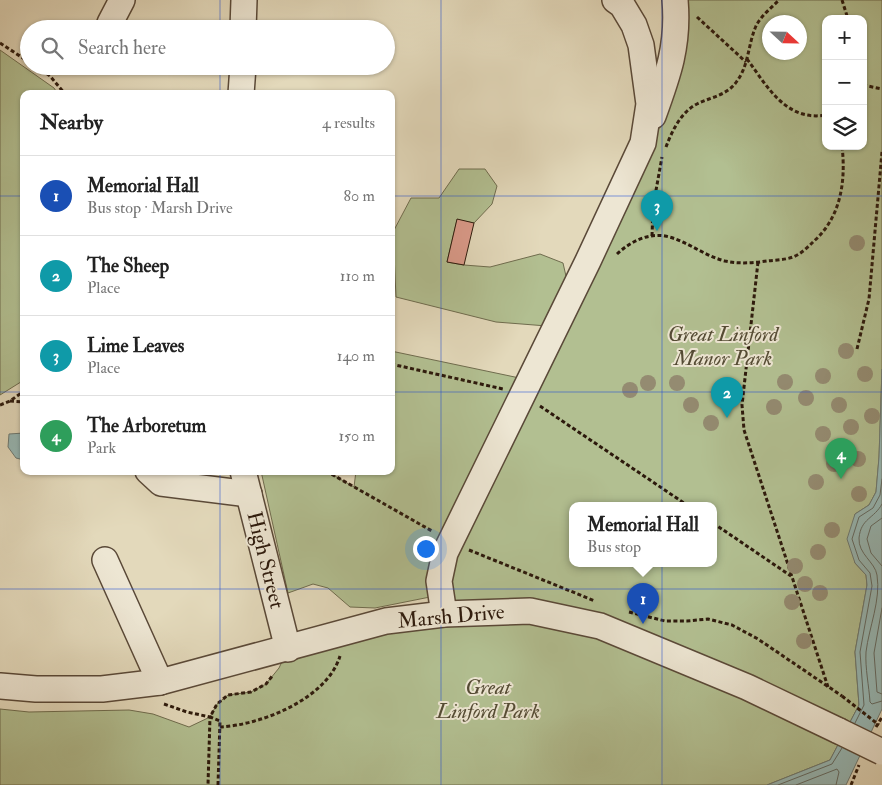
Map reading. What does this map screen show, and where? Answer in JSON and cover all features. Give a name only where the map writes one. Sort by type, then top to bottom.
[{"type":"street","points":[[112,20],[122,0]]},
{"type":"street","points":[[244,0],[244,20]]},
{"type":"street","points":[[614,0],[622,5],[634,25],[642,45],[648,104],[643,143]]},
{"type":"street","points":[[444,614],[439,581],[445,553],[588,261],[643,143],[671,66],[676,29],[683,6]]},
{"type":"street","points":[[241,90],[242,75]]},
{"type":"street","points":[[152,475],[160,483],[246,483]]},
{"type":"street","name":"High Street","points":[[246,483],[288,648]]},
{"type":"street","points":[[105,560],[152,683]]},
{"type":"street","name":"Marsh Drive","points":[[0,686],[36,689],[102,690],[152,683],[386,622],[444,614],[530,611],[600,626],[747,687],[882,752]]},
{"type":"path","points":[[652,236],[656,183],[663,154],[672,132],[682,117],[695,105],[726,92],[734,85],[746,60],[755,27],[779,0]]},
{"type":"path","points":[[842,0],[847,15]]},
{"type":"path","points":[[683,6],[746,60],[774,96],[788,108],[806,116],[822,116]]},
{"type":"path","points":[[0,42],[20,56]]},
{"type":"path","points":[[49,75],[62,90]]},
{"type":"path","points":[[867,86],[882,89]]},
{"type":"path","points":[[614,257],[618,252],[636,240],[652,236],[665,236],[726,261],[741,264],[793,258],[824,231],[834,216],[839,204],[843,171],[842,150]]},
{"type":"path","points":[[857,350],[868,299],[882,152]]},
{"type":"path","points":[[758,262],[742,405],[744,430],[828,686]]},
{"type":"path","points":[[395,365],[518,402],[682,502]]},
{"type":"path","points":[[0,405],[20,394]]},
{"type":"path","points":[[10,401],[20,402]]},
{"type":"path","points":[[333,475],[450,542],[604,604]]},
{"type":"path","points":[[717,526],[792,577]]},
{"type":"path","points":[[628,612],[664,621],[708,619],[732,625],[758,639],[828,686],[882,727]]},
{"type":"path","points":[[220,727],[237,726],[259,721],[285,710],[318,689],[337,667],[342,650],[342,633]]},
{"type":"path","points":[[208,785],[210,717],[217,704],[228,695],[251,692],[266,684],[279,668],[288,648]]},
{"type":"path","points":[[152,683],[152,696],[166,706],[210,717],[220,722],[218,785]]},
{"type":"path","points":[[876,727],[882,717]]},
{"type":"green space","name":"Great Linford Manor Park","points":[[675,0],[882,0],[882,369],[879,458],[876,492],[869,505],[855,514],[855,563],[866,575],[867,585],[855,652],[859,705],[830,760],[767,785],[0,785],[0,709],[29,712],[129,710],[153,714],[189,727],[210,717],[217,704],[228,695],[251,692],[266,684],[279,668],[288,649],[444,614],[440,595],[375,608],[350,607],[328,588],[313,584],[288,593],[262,475],[333,475],[354,487],[356,475],[395,475],[395,352],[529,380],[643,143]]},
{"type":"green space","points":[[0,50],[20,64],[20,75],[36,75],[55,90],[20,90],[20,382],[0,395]]},
{"type":"green space","points":[[459,169],[485,169],[497,186],[492,204],[474,223],[457,220],[447,262],[490,267],[540,254],[563,263],[568,285],[547,326],[496,322],[396,297],[395,228],[411,198],[439,198]]},
{"type":"water","points":[[882,369],[882,709],[846,785],[767,785],[830,760],[859,705],[855,652],[867,585],[866,575],[855,563],[847,539],[855,514],[869,505],[876,492]]},
{"type":"water","points":[[20,433],[20,459],[16,458],[8,447],[9,434]]},
{"type":"building","points":[[457,219],[474,223],[464,265],[447,262]]},
{"type":"place","name":"Lime Leaves","points":[[657,231]]},
{"type":"place","name":"The Sheep","points":[[727,418]]},
{"type":"place","name":"The Arboretum","points":[[841,479]]},
{"type":"place","name":"Memorial Hall","points":[[643,624]]},
{"type":"park label","name":"Great Linford Park","points":[[488,699]]}]
